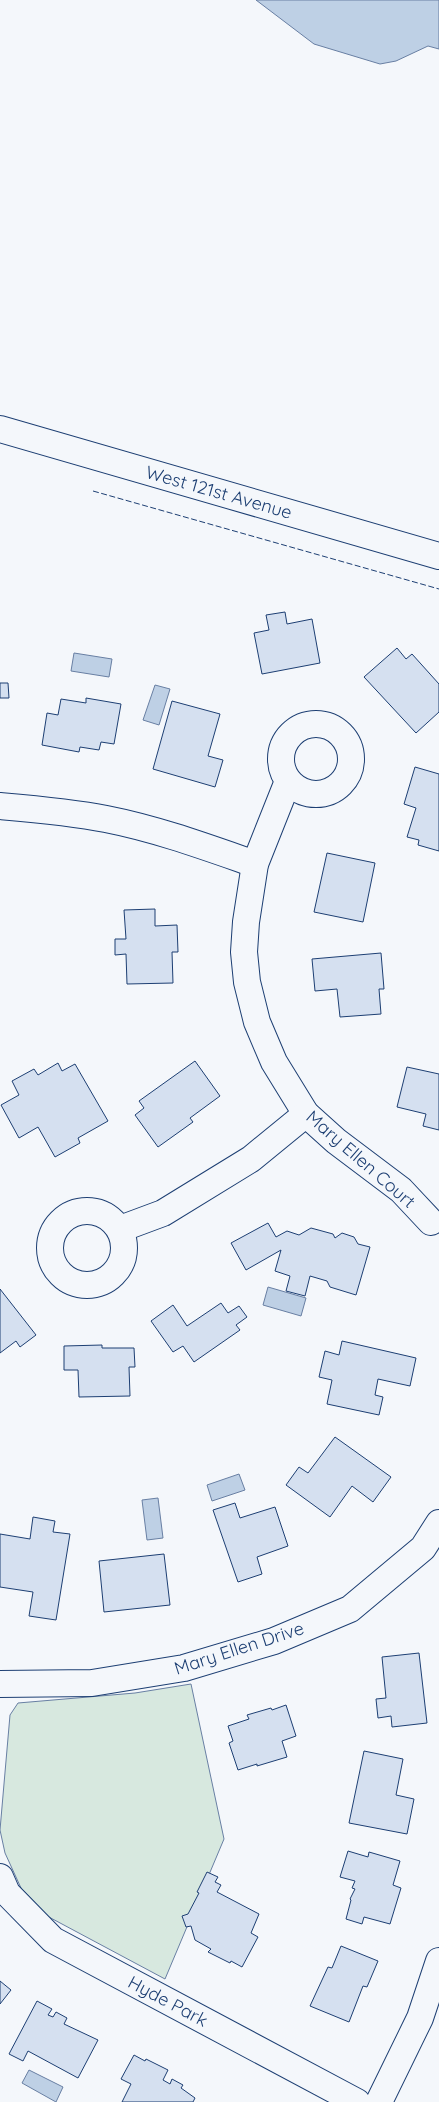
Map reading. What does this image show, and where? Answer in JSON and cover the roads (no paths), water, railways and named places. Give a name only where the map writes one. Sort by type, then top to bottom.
[{"type":"street","name":"West 121st Avenue","points":[[0,429],[439,556]]},
{"type":"street","name":"Mary Ellen Court","points":[[288,781],[255,864],[246,922],[244,952],[247,982],[257,1022],[274,1062],[306,1114],[336,1141],[401,1190],[436,1226]]},
{"type":"street","points":[[0,806],[58,811],[107,819],[186,840],[255,864]]},
{"type":"street","points":[[120,1229],[163,1212],[242,1164],[306,1114]]},
{"type":"street","name":"Mary Ellen Drive","points":[[0,1684],[92,1683],[184,1668],[274,1641],[350,1609],[431,1555],[439,1523]]},
{"type":"street","name":"Hyde Park","points":[[0,1877],[7,1893],[53,1940],[357,2102]]},
{"type":"street","points":[[379,2102],[420,2018],[439,1961]]},
{"type":"water","points":[[256,0],[439,0],[439,49],[428,46],[396,61],[380,64],[314,44]]},
{"type":"water","points":[[74,653],[112,659],[109,677],[71,671]]},
{"type":"water","points":[[155,685],[170,689],[159,725],[143,720]]},
{"type":"water","points":[[268,1287],[306,1298],[301,1316],[263,1305]]},
{"type":"water","points":[[239,1474],[245,1490],[212,1501],[207,1485]]},
{"type":"water","points":[[158,1498],[163,1538],[147,1540],[142,1500]]},
{"type":"water","points":[[29,2070],[63,2087],[56,2102],[22,2083]]}]
